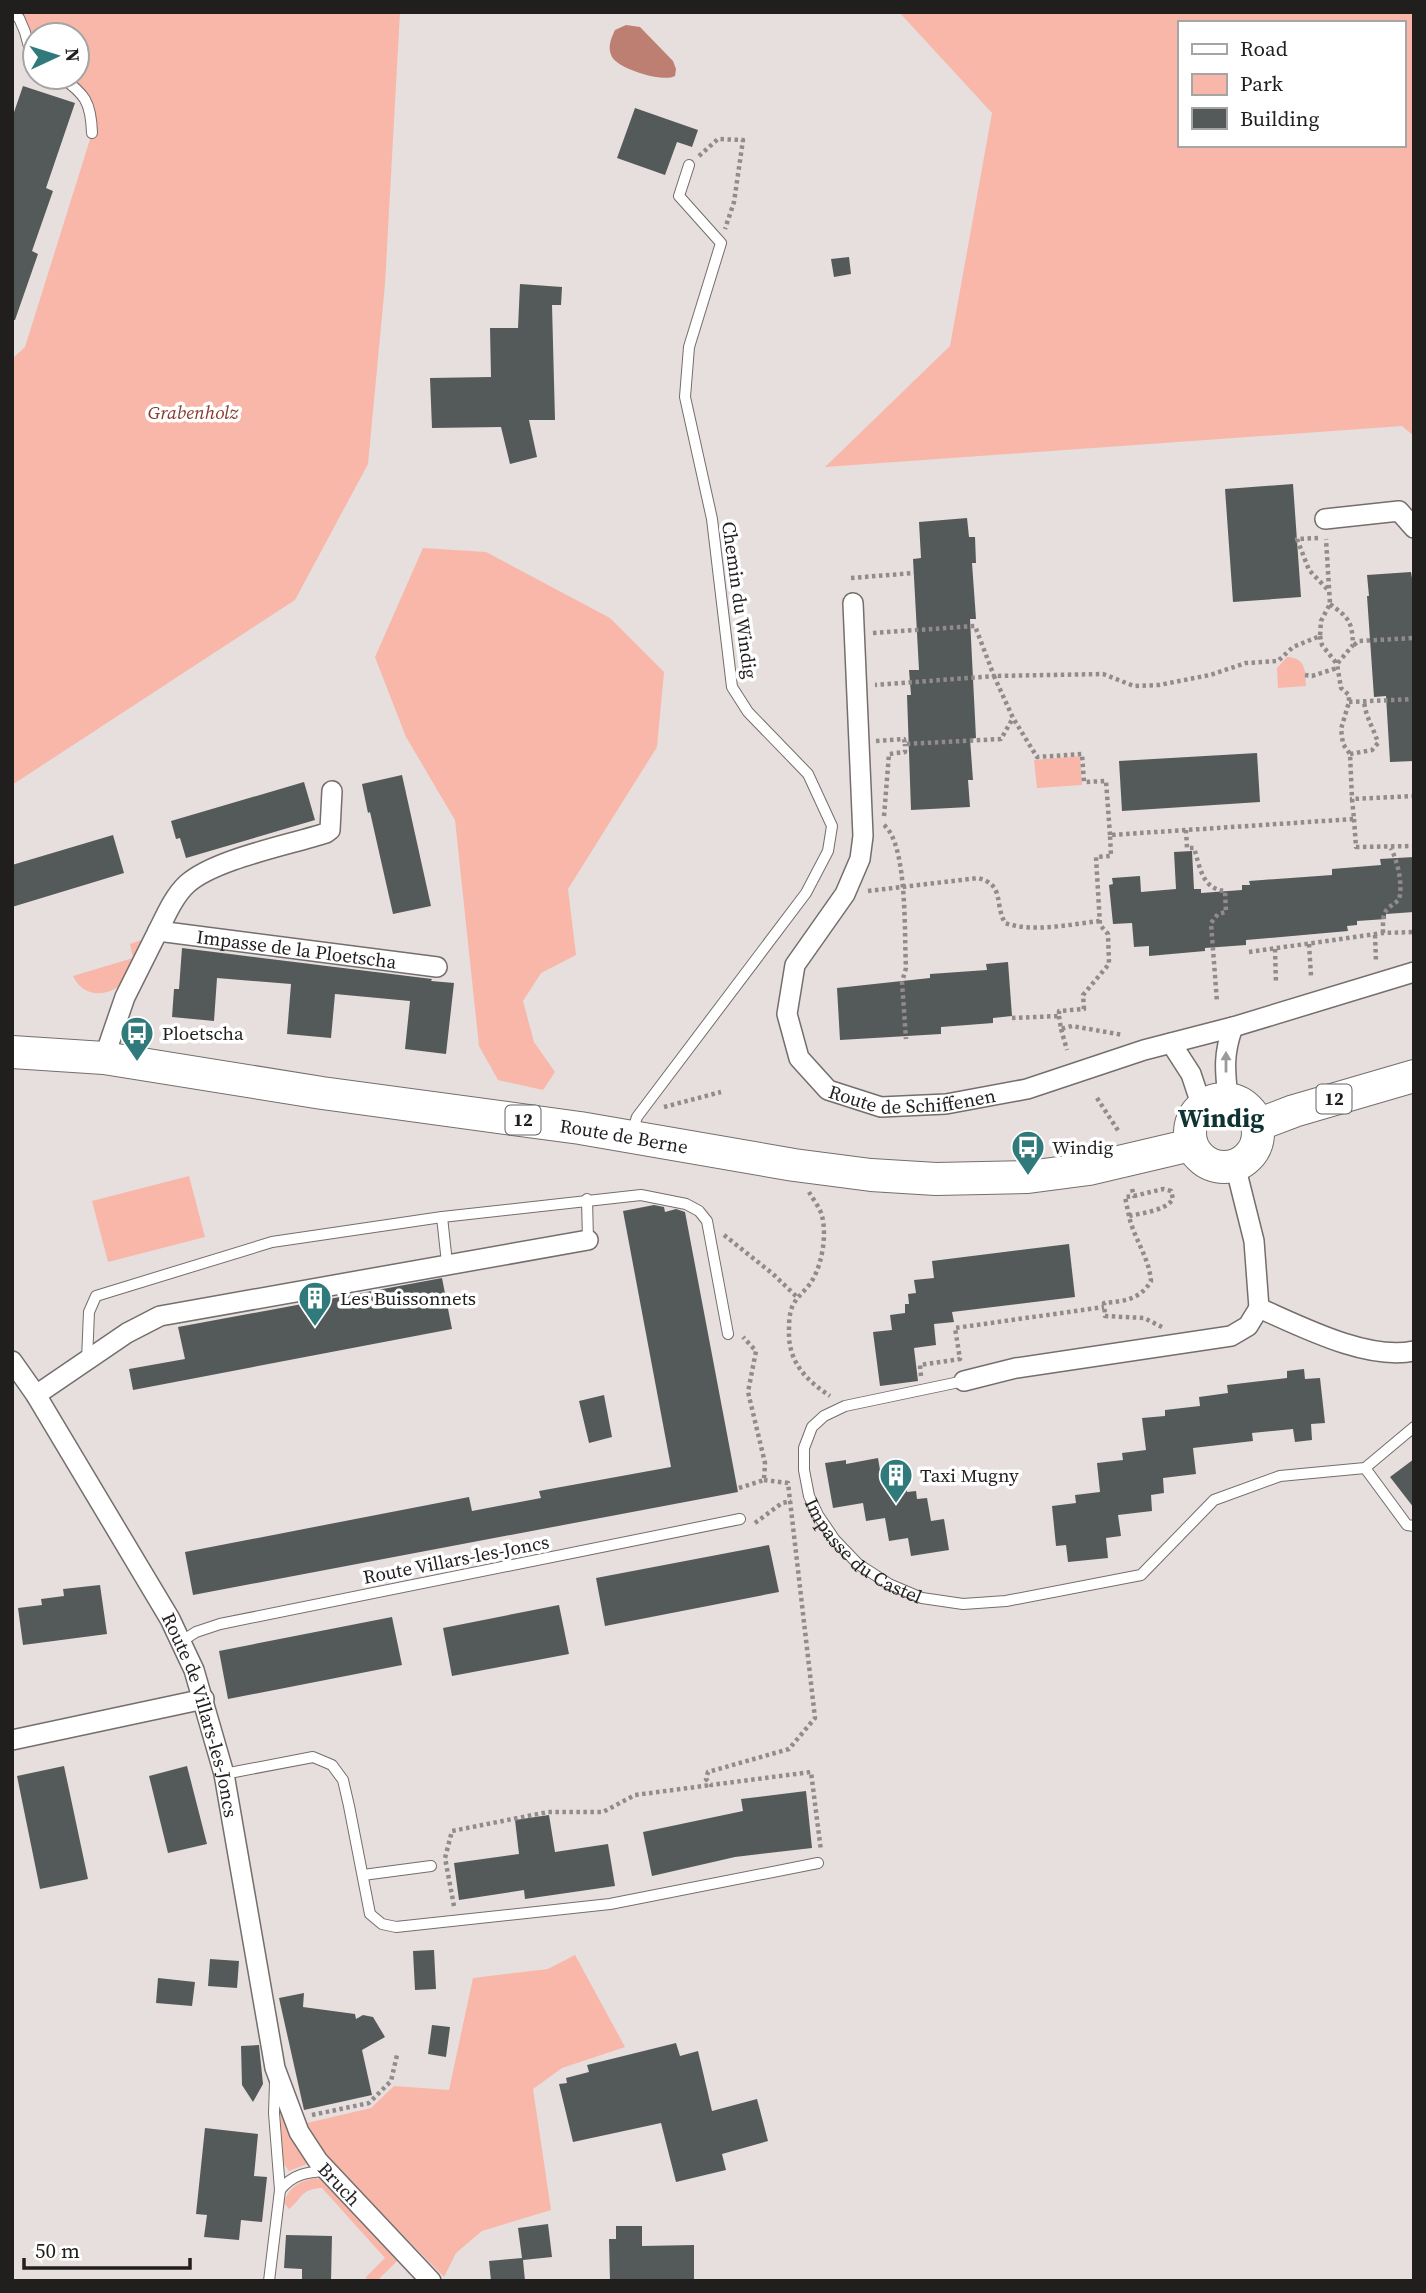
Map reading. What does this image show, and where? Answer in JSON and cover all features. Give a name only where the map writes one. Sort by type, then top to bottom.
[{"type":"main road","name":"Route de Berne","points":[[12,1052],[104,1058],[322,1093],[636,1124],[794,1165],[872,1175],[936,1180],[1028,1177],[1088,1169],[1191,1145]]},
{"type":"main road","name":"12","points":[[1257,1125],[1294,1111],[1414,1076]]},
{"type":"main road","points":[[1215,1103],[1246,1108],[1257,1125],[1256,1145],[1251,1154],[1235,1166],[1214,1166],[1196,1154],[1191,1145],[1191,1124],[1215,1103]]},
{"type":"street","points":[[1325,528],[1399,511],[1414,527]]},
{"type":"street","name":"Route de Schiffenen","points":[[853,603],[863,836],[860,859],[845,894],[795,965],[787,1014],[799,1058],[828,1090],[881,1107],[946,1104],[1027,1089],[1144,1050],[1233,1027],[1414,972]]},
{"type":"street","points":[[104,1058],[125,997],[171,905],[185,886],[203,872],[326,833],[330,830],[332,791]]},
{"type":"street","name":"Impasse de la Ploetscha","points":[[158,931],[437,967]]},
{"type":"street","points":[[1215,1103],[1226,1046],[1233,1027]]},
{"type":"street","points":[[1171,1043],[1191,1074],[1215,1103]]},
{"type":"street","points":[[1235,1166],[1254,1241],[1259,1308],[1299,1326],[1373,1352],[1414,1350]]},
{"type":"street","points":[[36,1395],[127,1333],[160,1316],[588,1240]]},
{"type":"street","name":"Impasse du Castel","points":[[964,1381],[1016,1368],[1231,1336],[1248,1326],[1259,1308]]},
{"type":"street","name":"Route de Villars-les-Joncs","points":[[12,1362],[36,1395],[181,1641],[204,1699],[224,1774],[275,2068]]},
{"type":"street","points":[[12,1740],[204,1699]]},
{"type":"street","name":"Bruch","points":[[275,2068],[307,2146],[431,2281]]},
{"type":"lane","points":[[79,91],[89,106],[92,133]]},
{"type":"lane","points":[[689,165],[679,196],[721,243]]},
{"type":"lane","name":"Chemin du Windig","points":[[636,1124],[806,893],[828,851],[831,826],[808,774],[748,712],[732,687],[712,519],[685,397],[689,347],[721,243]]},
{"type":"lane","points":[[87,1360],[89,1312],[96,1296],[272,1242],[442,1217],[641,1195],[686,1204],[699,1211],[707,1221],[728,1334]]},
{"type":"lane","points":[[587,1199],[588,1240]]},
{"type":"lane","points":[[442,1217],[447,1263]]},
{"type":"lane","name":"Impasse du Castel","points":[[964,1381],[845,1406],[824,1416],[812,1427],[804,1448],[804,1470],[809,1496],[835,1540],[858,1564],[889,1584],[922,1598],[963,1604],[1006,1601],[1141,1575],[1214,1500],[1280,1476],[1365,1468]]},
{"type":"lane","points":[[1414,1427],[1365,1468],[1407,1525],[1414,1526]]},
{"type":"lane","name":"Route Villars-les-Joncs","points":[[181,1641],[196,1632],[220,1624],[740,1519]]},
{"type":"lane","points":[[224,1774],[313,1757],[332,1765],[343,1780],[370,1914],[382,1924],[396,1927],[610,1904],[818,1863]]},
{"type":"lane","points":[[363,1875],[431,1867]]},
{"type":"lane","points":[[270,2281],[281,2190],[274,2113],[275,2068]]},
{"type":"lane","points":[[281,2190],[299,2174],[328,2171]]},
{"type":"path","points":[[689,165],[718,139],[743,140],[734,202],[721,243]]},
{"type":"path","points":[[1329,592],[1309,570],[1297,539],[1325,528],[1330,604],[1321,621],[1320,636],[1322,645],[1337,666],[1341,688],[1349,695],[1341,729],[1343,744],[1349,754],[1356,847],[1414,846]]},
{"type":"path","points":[[851,578],[914,573]]},
{"type":"path","points":[[1330,604],[1351,623],[1353,645]]},
{"type":"path","points":[[854,635],[975,626],[1013,718],[1037,757],[1082,754],[1084,782],[1106,781],[1111,856],[1096,857],[1100,925],[1108,934],[1109,964],[1083,995],[1084,1009],[1059,1011],[1067,1050]]},
{"type":"path","points":[[857,686],[994,676],[1104,674],[1134,686],[1159,685],[1210,675],[1246,663],[1278,661],[1293,647],[1320,636]]},
{"type":"path","points":[[1305,675],[1312,676],[1337,666],[1359,641],[1414,638]]},
{"type":"path","points":[[1349,702],[1414,699]]},
{"type":"path","points":[[1349,754],[1372,750],[1378,743],[1366,718],[1364,701]]},
{"type":"path","points":[[905,744],[1001,738],[1013,718]]},
{"type":"path","points":[[859,743],[905,739],[905,752],[888,754],[884,833],[863,836]]},
{"type":"path","points":[[1352,799],[1414,796]]},
{"type":"path","points":[[1110,835],[1354,819]]},
{"type":"path","points":[[884,825],[891,831],[897,844],[902,870],[906,968],[902,982],[905,1039]]},
{"type":"path","points":[[1186,830],[1187,848],[1194,848],[1206,884],[1215,890],[1225,891],[1227,912],[1219,914],[1211,923],[1217,1002]]},
{"type":"path","points":[[1384,933],[1384,913],[1388,906],[1399,900],[1400,894],[1397,860],[1391,848]]},
{"type":"path","points":[[845,894],[978,878],[990,881],[996,886],[1005,923],[1015,926],[1045,926],[1100,921]]},
{"type":"path","points":[[1249,952],[1384,933],[1414,932]]},
{"type":"path","points":[[1375,935],[1376,961]]},
{"type":"path","points":[[1308,944],[1311,976]]},
{"type":"path","points":[[1275,949],[1276,984]]},
{"type":"path","points":[[1012,1018],[1059,1016]]},
{"type":"path","points":[[1061,1029],[1072,1026],[1124,1035]]},
{"type":"path","points":[[636,1124],[721,1092]]},
{"type":"path","points":[[1097,1098],[1119,1132]]},
{"type":"path","points":[[807,1188],[822,1216],[823,1244],[812,1282],[798,1298],[789,1318],[792,1355],[799,1369],[812,1384],[845,1406]]},
{"type":"path","points":[[1132,1189],[1134,1196]]},
{"type":"path","points":[[1129,1216],[1170,1205],[1173,1199],[1171,1191],[1163,1189],[1125,1197],[1129,1216],[1132,1229],[1146,1255],[1151,1281],[1140,1295],[1104,1303],[1105,1316],[1144,1318],[1163,1327],[1164,1332]]},
{"type":"path","points":[[707,1221],[773,1273],[798,1298]]},
{"type":"path","points":[[923,1389],[920,1365],[960,1359],[955,1328],[1104,1307]]},
{"type":"path","points":[[728,1334],[741,1335],[756,1350],[748,1392],[765,1463],[764,1480]]},
{"type":"path","points":[[711,1785],[706,1779],[708,1772],[789,1749],[815,1718],[788,1483],[764,1480],[739,1488]]},
{"type":"path","points":[[751,1526],[782,1503],[809,1496]]},
{"type":"path","points":[[456,1920],[445,1858],[452,1831],[548,1812],[603,1812],[635,1795],[811,1772],[822,1858],[818,1863]]},
{"type":"path","points":[[294,2119],[369,2103],[391,2081],[397,2056]]},
{"type":"green space","name":"Grabenholz","points":[[17,12],[400,12],[385,284],[368,464],[295,600],[12,785],[12,359],[25,347],[92,133],[89,106],[75,91],[91,91],[91,21],[21,22]]},
{"type":"green space","points":[[899,12],[1414,12],[1414,436],[1402,426],[825,467],[950,346],[992,113]]},
{"type":"green space","points":[[423,548],[486,552],[610,618],[664,672],[657,747],[568,889],[576,955],[541,973],[523,1001],[534,1042],[555,1072],[543,1090],[498,1080],[479,1046],[455,820],[406,737],[375,657]]},
{"type":"green space","points":[[1287,657],[1301,662],[1305,670],[1306,686],[1278,688],[1277,668]]},
{"type":"green space","points":[[1080,756],[1082,785],[1037,788],[1034,760]]},
{"type":"green space","points":[[144,939],[130,975],[117,988],[93,993],[85,990],[73,976],[133,958],[130,944]]},
{"type":"green space","points":[[189,1176],[205,1237],[108,1262],[92,1201]]},
{"type":"green space","points":[[575,1955],[625,2047],[562,2068],[533,2089],[551,2210],[482,2231],[456,2253],[444,2277],[337,2168],[315,2141],[307,2123],[371,2108],[394,2086],[449,2090],[473,1978],[548,1969]]},
{"type":"green space","points":[[280,2106],[307,2158],[307,2164],[289,2171],[283,2163]]},
{"type":"green space","points":[[316,2178],[326,2181],[400,2258],[377,2281],[366,2281],[366,2277],[385,2258],[322,2188],[306,2192],[289,2209],[284,2203],[296,2185]]},
{"type":"shaded area","points":[[626,25],[640,27],[673,61],[675,76],[652,76],[616,62],[611,53],[611,40],[615,30]]},
{"type":"building","points":[[21,91],[38,91],[75,103],[46,188],[53,191],[32,251],[38,254],[15,320],[12,320],[12,118]]},
{"type":"building","points":[[635,108],[698,130],[692,147],[677,142],[665,175],[617,158]]},
{"type":"building","points":[[849,257],[851,274],[834,277],[831,259]]},
{"type":"building","points":[[520,284],[562,287],[561,305],[552,305],[555,420],[529,420],[537,457],[510,464],[501,427],[432,428],[430,378],[491,377],[490,328],[518,328]]},
{"type":"building","points":[[1293,484],[1301,597],[1233,602],[1225,489]]},
{"type":"building","points":[[967,518],[969,537],[975,537],[976,563],[972,563],[976,619],[970,619],[976,738],[970,739],[973,780],[968,780],[970,807],[911,810],[907,695],[911,695],[909,670],[919,670],[913,559],[921,558],[919,522]]},
{"type":"building","points":[[1411,572],[1414,591],[1414,761],[1390,762],[1386,696],[1374,697],[1367,575]]},
{"type":"building","points":[[1257,753],[1260,802],[1122,811],[1119,761]]},
{"type":"building","points":[[402,775],[431,906],[393,914],[362,784]]},
{"type":"building","points":[[304,782],[315,820],[186,858],[180,838],[176,839],[171,821]]},
{"type":"building","points":[[113,835],[124,873],[12,907],[12,865]]},
{"type":"building","points":[[1192,851],[1194,889],[1201,889],[1201,893],[1242,890],[1242,885],[1250,885],[1249,881],[1332,875],[1332,869],[1381,865],[1380,859],[1414,857],[1414,912],[1386,914],[1386,919],[1357,921],[1357,925],[1347,926],[1348,931],[1246,940],[1246,945],[1149,956],[1149,946],[1134,947],[1132,923],[1113,924],[1109,885],[1113,884],[1112,878],[1140,876],[1141,892],[1176,889],[1174,852]]},
{"type":"building","points":[[182,948],[454,983],[446,1054],[405,1049],[410,1001],[335,994],[331,1038],[287,1034],[291,984],[217,978],[214,1021],[172,1017],[174,989],[179,989]]},
{"type":"building","points":[[1008,962],[1012,1016],[993,1018],[993,1023],[941,1027],[941,1034],[840,1040],[837,988],[930,978],[930,974],[987,970],[986,964]]},
{"type":"building","points":[[654,1205],[664,1207],[665,1212],[676,1209],[685,1212],[738,1492],[193,1595],[185,1552],[469,1497],[472,1511],[541,1498],[539,1491],[671,1467],[623,1211]]},
{"type":"building","points":[[1069,1244],[1075,1297],[952,1312],[954,1322],[934,1324],[936,1345],[914,1348],[918,1381],[880,1386],[873,1332],[892,1330],[890,1315],[905,1313],[905,1304],[909,1304],[908,1294],[916,1293],[914,1280],[934,1278],[932,1261]]},
{"type":"building","name":"Les Buissonnets","points":[[442,1278],[452,1329],[133,1390],[129,1369],[185,1359],[178,1327]]},
{"type":"building","points":[[1304,1369],[1305,1379],[1320,1378],[1325,1423],[1311,1424],[1312,1440],[1295,1442],[1293,1429],[1252,1433],[1253,1441],[1193,1448],[1196,1474],[1163,1478],[1164,1493],[1151,1495],[1152,1511],[1118,1515],[1121,1536],[1106,1538],[1108,1558],[1068,1562],[1066,1545],[1056,1546],[1052,1506],[1076,1503],[1075,1495],[1100,1492],[1097,1463],[1123,1460],[1122,1453],[1146,1450],[1142,1418],[1165,1416],[1165,1410],[1200,1406],[1199,1397],[1228,1393],[1227,1385],[1287,1378],[1287,1371]]},
{"type":"building","points":[[604,1395],[612,1437],[589,1443],[579,1401]]},
{"type":"building","name":"Taxi Mugny","points":[[878,1458],[881,1476],[904,1472],[907,1492],[916,1491],[917,1499],[927,1498],[931,1521],[944,1519],[949,1550],[911,1556],[908,1538],[889,1541],[885,1518],[866,1521],[863,1503],[833,1508],[825,1463],[846,1460],[846,1464]]},
{"type":"building","points":[[1414,1459],[1414,1508],[1390,1477]]},
{"type":"building","points":[[769,1545],[779,1592],[605,1626],[596,1578]]},
{"type":"building","points":[[100,1585],[107,1634],[23,1645],[18,1608],[42,1605],[41,1599],[64,1596],[63,1589]]},
{"type":"building","points":[[559,1605],[569,1654],[452,1676],[443,1628]]},
{"type":"building","points":[[392,1617],[402,1665],[228,1699],[219,1651]]},
{"type":"building","points":[[64,1766],[88,1879],[40,1889],[17,1776]]},
{"type":"building","points":[[187,1766],[207,1844],[168,1853],[149,1776]]},
{"type":"building","points":[[806,1791],[812,1848],[735,1857],[652,1876],[643,1832],[743,1811],[741,1799]]},
{"type":"building","points":[[549,1815],[555,1852],[608,1844],[615,1886],[525,1899],[524,1890],[459,1900],[454,1863],[519,1854],[515,1820]]},
{"type":"building","points":[[434,1950],[436,1989],[415,1990],[413,1951]]},
{"type":"building","points":[[210,1959],[239,1961],[237,1988],[208,1986]]},
{"type":"building","points":[[158,1978],[195,1982],[192,2006],[156,2003]]},
{"type":"building","points":[[304,1993],[303,2007],[355,2014],[356,2019],[363,2015],[373,2017],[385,2037],[362,2050],[372,2095],[304,2110],[279,1998]]},
{"type":"building","points":[[432,2025],[450,2027],[446,2057],[428,2054]]},
{"type":"building","points":[[676,2043],[680,2056],[698,2051],[712,2111],[757,2099],[768,2141],[722,2154],[726,2170],[676,2182],[661,2123],[573,2142],[559,2084],[567,2083],[566,2078],[589,2072],[587,2065]]},
{"type":"building","points":[[259,2045],[263,2084],[253,2102],[242,2085],[241,2046]]},
{"type":"building","points":[[205,2128],[258,2134],[254,2176],[267,2177],[262,2222],[241,2220],[239,2240],[204,2237],[207,2215],[196,2214]]},
{"type":"building","points":[[548,2224],[552,2257],[523,2260],[525,2281],[491,2281],[489,2261],[522,2258],[518,2228]]},
{"type":"building","points":[[616,2226],[642,2226],[642,2246],[694,2245],[694,2281],[610,2281],[609,2239],[616,2239]]},
{"type":"building","points":[[286,2235],[332,2236],[331,2281],[302,2281],[302,2269],[284,2268]]},
{"type":"place","name":"Ploetscha","points":[[137,1063]]},
{"type":"place","name":"Windig","points":[[1028,1177]]},
{"type":"place","name":"Les Buissonnets","points":[[315,1328]]},
{"type":"place","name":"Taxi Mugny","points":[[896,1505]]},
{"type":"district","name":"Windig","points":[[1221,1118]]}]
